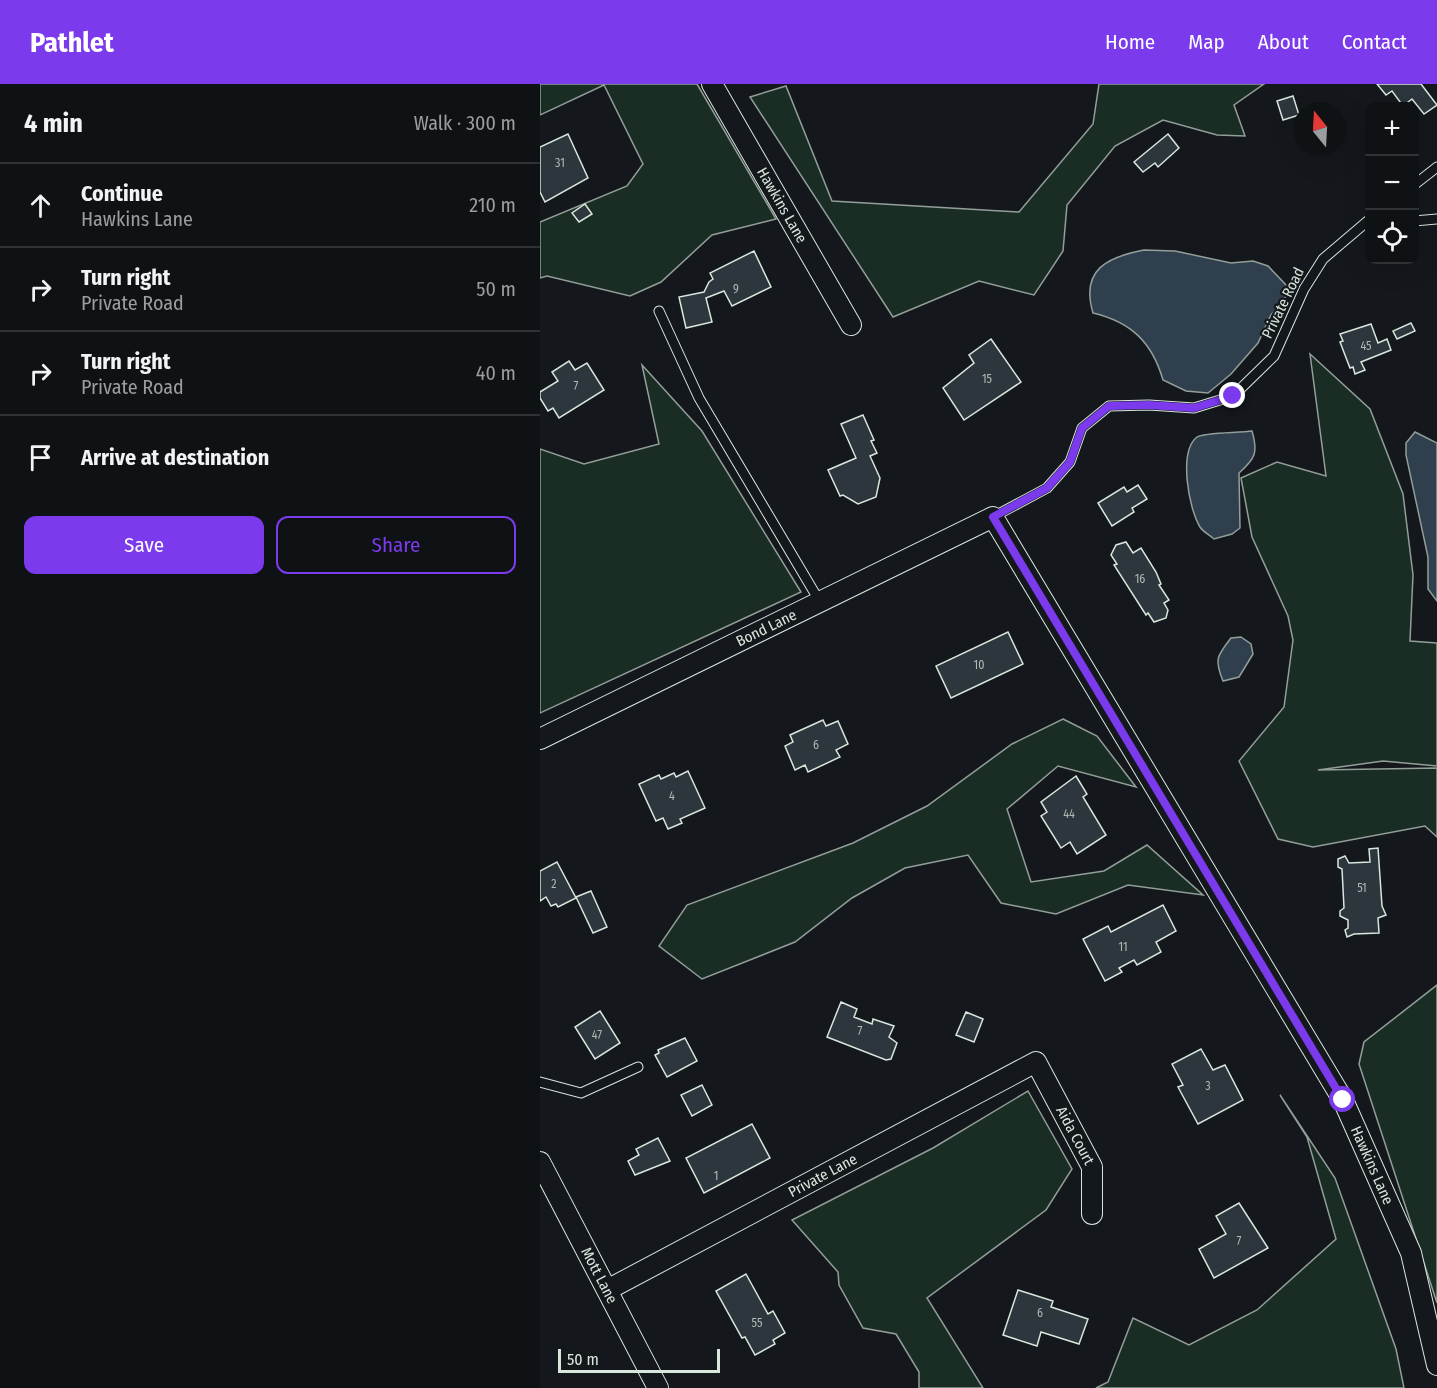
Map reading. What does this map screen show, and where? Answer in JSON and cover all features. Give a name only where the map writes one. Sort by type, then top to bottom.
[{"type":"street","name":"Hawkins Lane","points":[[712,84],[851,325]]},
{"type":"street","name":"Hawkins Lane","points":[[993,517],[1343,1100],[1411,1253],[1437,1365]]},
{"type":"street","name":"Bond Lane","points":[[540,739],[993,517]]},
{"type":"street","name":"Aida Court","points":[[1036,1062],[1092,1167],[1092,1214]]},
{"type":"street","name":"Private Lane","points":[[609,1289],[1036,1062]]},
{"type":"street","name":"Mott Lane","points":[[540,1162],[609,1289],[658,1388]]},
{"type":"lane","points":[[1419,180],[1437,167]]},
{"type":"lane","points":[[1419,221],[1437,219]]},
{"type":"lane","name":"Private Road","points":[[993,517],[1047,488],[1070,462],[1082,428],[1109,406],[1149,405],[1194,408],[1233,396],[1274,356],[1304,290],[1323,259],[1365,223]]},
{"type":"lane","points":[[659,311],[699,398],[819,602]]},
{"type":"lane","points":[[540,1082],[581,1092],[638,1067]]},
{"type":"green space","points":[[540,84],[697,84],[776,219],[712,235],[661,282],[630,296],[547,276],[540,278],[540,222],[627,186],[643,164],[604,85],[540,115]]},
{"type":"green space","points":[[1099,84],[1264,84],[1234,105],[1245,136],[1217,135],[1163,120],[1115,146],[1067,205],[1063,251],[1034,295],[979,281],[893,317],[750,97],[786,86],[832,201],[1019,212],[1093,124]]},
{"type":"green space","points":[[1310,354],[1370,409],[1403,494],[1413,575],[1410,641],[1437,643],[1437,766],[1383,761],[1318,770],[1437,768],[1437,837],[1425,826],[1313,847],[1278,839],[1239,761],[1284,707],[1293,640],[1288,616],[1252,537],[1241,478],[1277,462],[1326,476]]},
{"type":"green space","points":[[642,365],[702,431],[801,592],[540,713],[540,449],[584,464],[659,444]]},
{"type":"green space","points":[[1063,719],[1097,736],[1136,787],[1058,766],[1007,809],[1031,882],[1104,871],[1147,845],[1203,895],[1128,885],[1056,914],[1001,903],[968,855],[905,868],[852,898],[795,942],[702,979],[659,946],[687,905],[853,843],[927,806],[1012,744]]},
{"type":"green space","points":[[1437,985],[1437,1303],[1359,1064],[1364,1042]]},
{"type":"green space","points":[[1028,1091],[1072,1169],[1046,1210],[927,1298],[983,1388],[919,1388],[919,1372],[896,1334],[863,1328],[839,1285],[838,1272],[792,1220],[933,1148]]},
{"type":"green space","points":[[1280,1095],[1335,1178],[1396,1349],[1404,1388],[1096,1388],[1108,1382],[1133,1318],[1189,1345],[1257,1310],[1336,1239],[1307,1137]]},
{"type":"water","points":[[1144,250],[1175,251],[1231,263],[1253,261],[1268,266],[1288,287],[1288,294],[1271,315],[1258,343],[1231,374],[1208,393],[1186,391],[1163,380],[1153,355],[1138,336],[1118,322],[1093,313],[1090,286],[1100,268],[1109,261]]},
{"type":"water","points":[[1252,431],[1255,444],[1254,454],[1239,473],[1240,528],[1232,534],[1214,539],[1200,527],[1189,495],[1187,467],[1191,444],[1201,435]]},
{"type":"water","points":[[1415,432],[1437,443],[1437,601],[1428,589],[1428,557],[1406,455],[1406,443]]},
{"type":"water","points":[[1241,637],[1251,644],[1253,654],[1239,677],[1223,681],[1218,668],[1218,658],[1231,638]]},
{"type":"building","points":[[1377,84],[1421,84],[1437,105],[1424,114],[1419,108],[1419,102],[1414,102],[1412,99],[1408,102],[1400,102],[1392,91],[1386,95]]},
{"type":"building","points":[[1293,96],[1295,102],[1293,102],[1293,117],[1283,120],[1277,101]]},
{"type":"building","points":[[568,134],[588,178],[545,202],[540,192],[540,147]]},
{"type":"building","points":[[1168,134],[1179,148],[1158,167],[1155,163],[1143,172],[1134,162]]},
{"type":"building","points":[[585,204],[592,214],[579,222],[572,213]]},
{"type":"building","points":[[754,251],[771,287],[732,306],[724,291],[706,298],[712,322],[686,328],[679,297],[704,292],[713,279],[710,273]]},
{"type":"building","points":[[1411,323],[1415,331],[1397,339],[1393,331]]},
{"type":"building","points":[[1371,324],[1378,343],[1387,339],[1391,350],[1361,362],[1365,370],[1355,374],[1353,367],[1350,368],[1340,342],[1343,341],[1340,334]]},
{"type":"building","points":[[991,339],[1021,382],[964,420],[943,388],[974,363],[969,355]]},
{"type":"building","points":[[569,361],[575,370],[587,363],[604,390],[559,418],[553,408],[548,411],[540,398],[540,392],[558,381],[552,372]]},
{"type":"building","points":[[863,415],[874,440],[871,441],[877,453],[870,456],[880,478],[876,497],[858,504],[843,495],[840,496],[828,470],[856,458],[841,424]]},
{"type":"building","points":[[1138,485],[1147,499],[1132,508],[1134,512],[1112,526],[1098,503],[1124,487],[1127,492]]},
{"type":"building","points":[[1126,542],[1133,553],[1141,548],[1156,572],[1161,584],[1159,585],[1169,600],[1164,603],[1168,610],[1166,618],[1154,622],[1148,613],[1146,615],[1114,565],[1117,564],[1111,555],[1116,545]]},
{"type":"building","points":[[1008,632],[1023,664],[951,698],[936,666]]},
{"type":"building","points":[[823,720],[826,726],[838,721],[848,744],[836,750],[840,757],[808,772],[805,765],[795,770],[785,746],[793,742],[790,735]]},
{"type":"building","points":[[688,771],[705,808],[680,819],[682,823],[668,829],[663,818],[656,821],[639,784],[659,775],[661,779],[674,773],[676,777]]},
{"type":"building","points":[[1076,776],[1087,794],[1083,797],[1106,835],[1077,854],[1070,842],[1061,848],[1041,816],[1047,812],[1041,802]]},
{"type":"building","points":[[1378,848],[1382,906],[1386,915],[1378,918],[1379,933],[1354,934],[1347,937],[1345,930],[1348,928],[1348,920],[1340,916],[1340,911],[1344,908],[1342,869],[1338,867],[1338,859],[1345,856],[1349,863],[1370,862],[1369,849]]},
{"type":"building","points":[[557,862],[576,898],[558,907],[556,904],[551,906],[546,897],[540,901],[540,871]]},
{"type":"building","points":[[591,891],[607,927],[593,933],[576,897]]},
{"type":"building","points":[[1163,905],[1176,931],[1156,942],[1161,952],[1137,965],[1134,960],[1119,968],[1122,972],[1105,981],[1083,939],[1108,926],[1111,932]]},
{"type":"building","points":[[841,1002],[857,1009],[854,1017],[872,1024],[873,1019],[894,1026],[889,1037],[897,1043],[891,1059],[886,1060],[827,1037]]},
{"type":"building","points":[[600,1011],[620,1043],[595,1059],[575,1027]]},
{"type":"building","points":[[966,1012],[983,1019],[974,1042],[956,1035]]},
{"type":"building","points":[[685,1038],[697,1061],[667,1077],[655,1055],[659,1053],[658,1050]]},
{"type":"building","points":[[1201,1049],[1213,1070],[1225,1065],[1243,1100],[1198,1124],[1178,1087],[1183,1085],[1172,1064]]},
{"type":"building","points":[[702,1085],[712,1105],[692,1116],[681,1095]]},
{"type":"building","points":[[752,1124],[770,1158],[704,1193],[686,1158]]},
{"type":"building","points":[[658,1138],[670,1161],[635,1175],[628,1161],[639,1155],[636,1149]]},
{"type":"building","points":[[1239,1203],[1268,1248],[1214,1278],[1199,1249],[1226,1234],[1216,1216]]},
{"type":"building","points":[[746,1274],[768,1314],[773,1311],[785,1333],[773,1340],[775,1344],[755,1355],[745,1337],[742,1338],[716,1291]]},
{"type":"building","points":[[1018,1290],[1053,1301],[1051,1307],[1088,1319],[1079,1344],[1041,1332],[1037,1346],[1003,1335]]},
{"type":"route","points":[[1233,396],[1194,408],[1149,405],[1109,406],[1082,428],[1070,462],[1047,488],[993,517],[1343,1100]]}]
